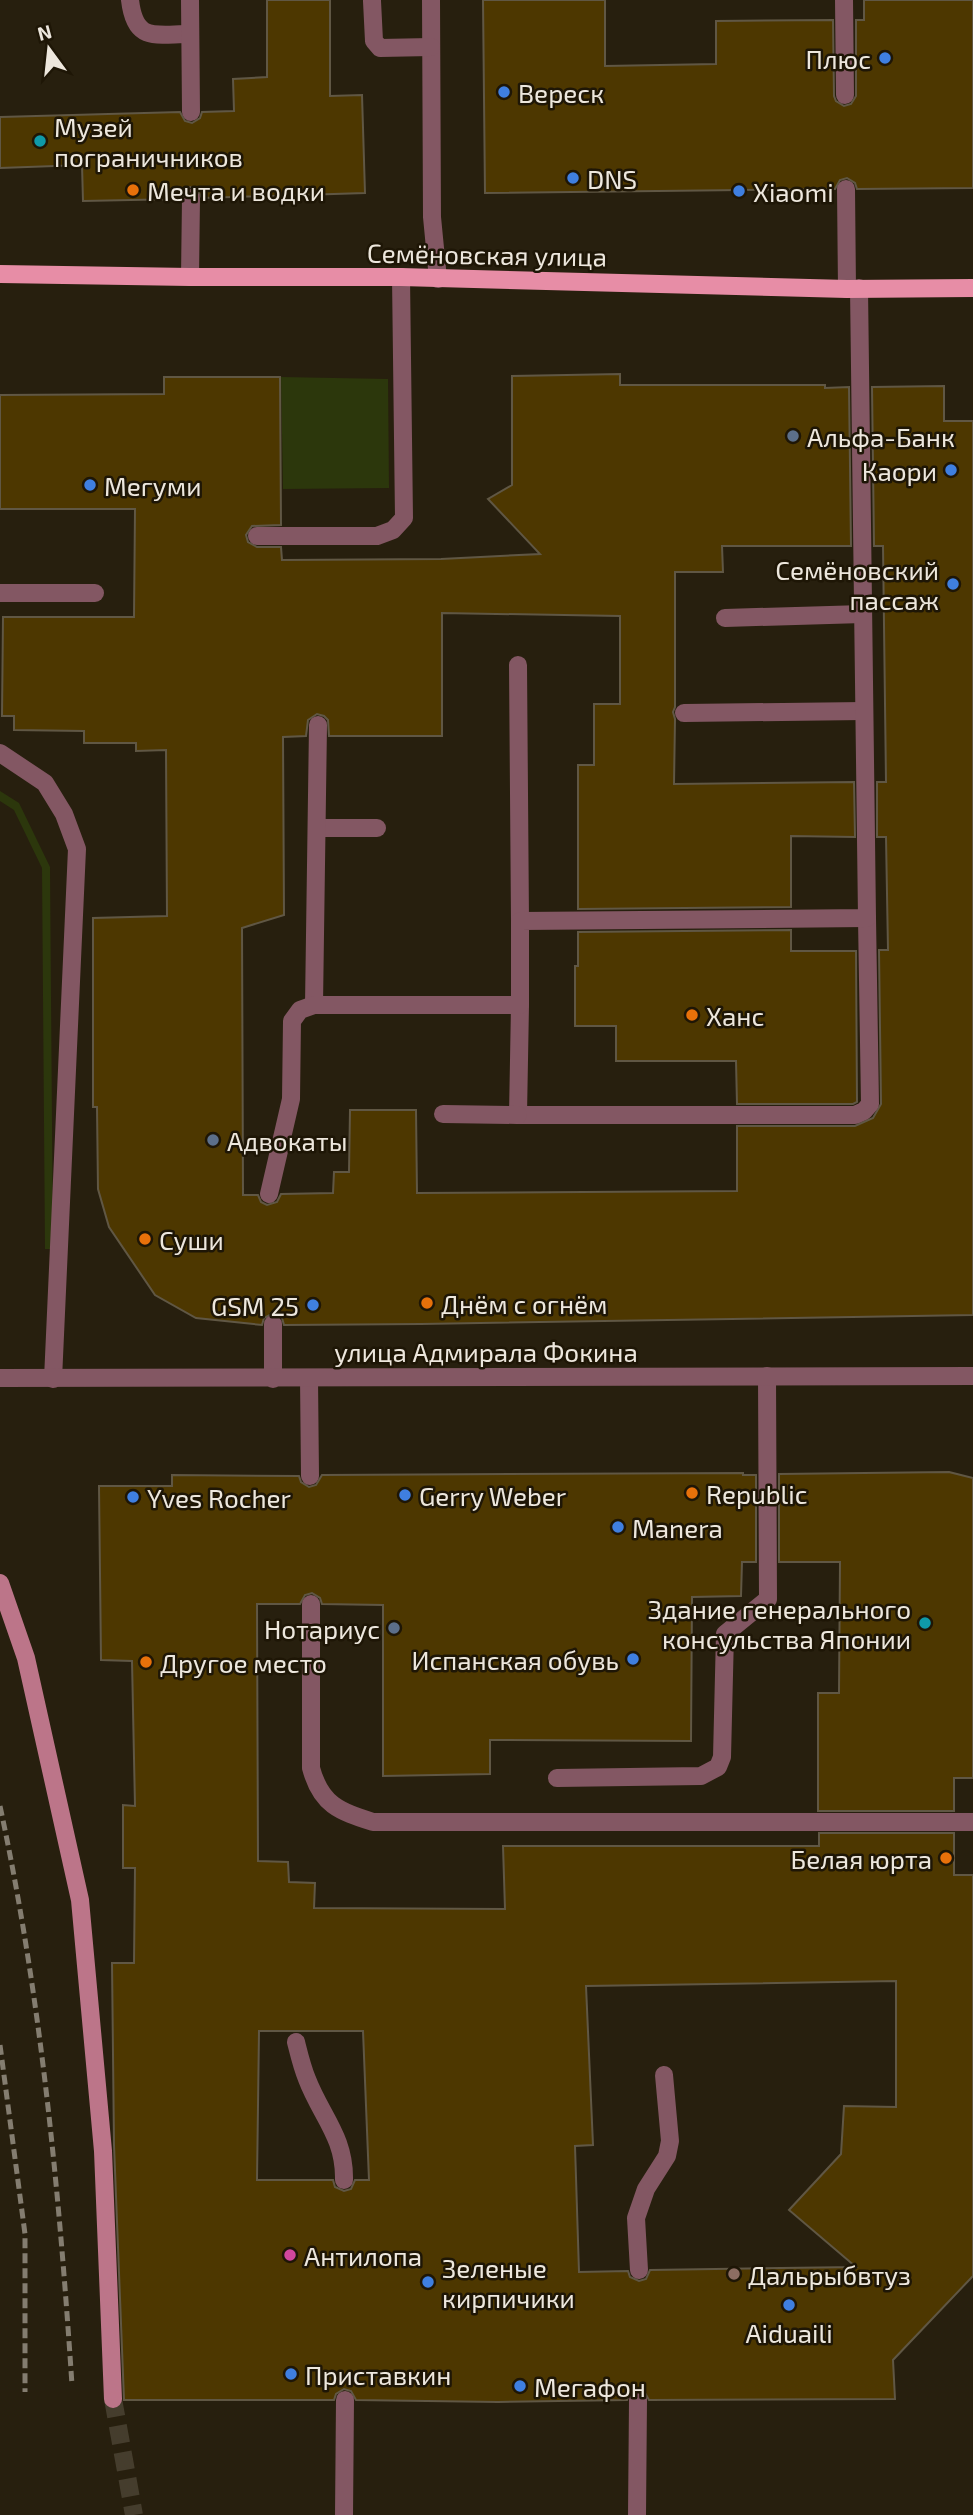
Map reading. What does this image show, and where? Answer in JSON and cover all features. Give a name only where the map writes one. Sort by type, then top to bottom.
[{"type":"main road","name":"Семёновская улица","points":[[0,274],[401,277],[853,288],[973,288]]},
{"type":"main road","points":[[0,1583],[26,1658],[80,1900],[103,2151],[113,2399]]},
{"type":"street","points":[[130,0],[132,18],[138,27],[149,33],[190,33]]},
{"type":"street","points":[[190,0],[191,112]]},
{"type":"street","points":[[431,0],[432,217],[438,279]]},
{"type":"street","points":[[844,0],[845,95]]},
{"type":"street","points":[[372,1],[374,41],[380,48],[431,47]]},
{"type":"street","points":[[443,1114],[855,1115],[870,1104],[863,614],[853,288],[846,189]]},
{"type":"street","points":[[190,277],[191,198]]},
{"type":"street","points":[[257,536],[377,536],[393,530],[404,518],[401,277]]},
{"type":"street","points":[[0,593],[95,593]]},
{"type":"street","points":[[725,618],[863,614]]},
{"type":"street","points":[[517,666],[520,922],[518,1115]]},
{"type":"street","points":[[684,713],[864,711]]},
{"type":"street","points":[[314,1004],[318,725]]},
{"type":"street","points":[[0,753],[45,783],[64,814],[77,849],[53,1379]]},
{"type":"street","points":[[317,828],[377,828]]},
{"type":"street","points":[[520,922],[867,918]]},
{"type":"street","points":[[269,1194],[291,1100],[292,1021],[300,1010],[314,1004],[520,1005]]},
{"type":"street","points":[[273,1324],[273,1379]]},
{"type":"street","points":[[557,1778],[701,1776],[718,1767],[722,1756],[725,1634],[768,1599],[767,1376]]},
{"type":"street","name":"улица Адмирала Фокина","points":[[0,1378],[973,1377]]},
{"type":"street","points":[[309,1378],[310,1476]]},
{"type":"street","points":[[311,1604],[311,1768],[316,1786],[327,1801],[339,1810],[373,1822],[973,1822]]},
{"type":"street","points":[[296,2042],[307,2080],[340,2144],[345,2160],[344,2180]]},
{"type":"street","points":[[639,2270],[636,2218],[646,2189],[667,2157],[670,2141],[664,2075]]},
{"type":"street","points":[[344,2515],[345,2400]]},
{"type":"street","points":[[638,2400],[638,2515]]},
{"type":"green space","points":[[281,377],[388,379],[389,488],[283,489]]},
{"type":"green space","points":[[0,791],[19,803],[50,867],[53,1249],[45,1249],[42,868],[14,810],[0,801]]},
{"type":"building","points":[[267,0],[330,0],[330,96],[362,95],[365,193],[202,198],[197,189],[190,187],[182,192],[180,199],[83,201],[82,165],[0,168],[0,117],[180,112],[185,121],[192,123],[200,118],[202,112],[234,111],[233,79],[267,77]]},
{"type":"building","points":[[483,0],[605,0],[605,66],[716,64],[716,21],[833,20],[834,96],[836,101],[844,106],[851,104],[856,96],[856,20],[864,20],[864,0],[973,0],[973,188],[857,189],[855,183],[847,178],[840,180],[835,189],[485,193]]},
{"type":"building","points":[[620,374],[620,385],[849,387],[851,546],[722,546],[723,572],[675,572],[673,712],[674,784],[854,782],[855,837],[791,836],[791,907],[578,909],[578,765],[594,765],[594,704],[620,704],[620,616],[442,613],[442,736],[329,736],[328,720],[317,714],[308,720],[306,736],[283,737],[284,915],[242,928],[243,1195],[258,1195],[261,1202],[267,1205],[277,1202],[281,1194],[333,1193],[334,1172],[349,1172],[350,1110],[416,1110],[417,1193],[737,1191],[737,1126],[855,1126],[873,1118],[881,1104],[879,950],[888,950],[886,837],[877,837],[877,782],[886,782],[883,546],[874,546],[872,387],[944,386],[944,421],[973,421],[973,1315],[284,1325],[282,1318],[274,1313],[264,1318],[262,1325],[196,1318],[155,1295],[109,1227],[98,1189],[97,1107],[93,1107],[93,918],[167,916],[166,750],[136,751],[136,743],[84,743],[84,731],[14,730],[14,716],[2,716],[3,617],[134,617],[135,509],[0,509],[0,395],[164,394],[164,377],[280,377],[281,525],[252,526],[246,535],[248,542],[257,547],[281,547],[282,560],[441,559],[540,554],[488,499],[512,485],[512,376]]},
{"type":"building","name":"Ханс","points":[[791,930],[791,951],[856,951],[857,1102],[853,1104],[737,1104],[736,1061],[616,1061],[616,1026],[575,1026],[578,932]]},
{"type":"building","points":[[949,1472],[973,1478],[973,1778],[954,1778],[954,1811],[818,1811],[818,1693],[839,1693],[840,1562],[779,1562],[779,1474]]},
{"type":"building","points":[[172,1475],[299,1476],[301,1482],[309,1487],[316,1485],[322,1475],[756,1475],[756,1562],[742,1562],[741,1596],[692,1597],[691,1741],[490,1740],[490,1774],[383,1776],[383,1605],[322,1604],[320,1598],[312,1593],[305,1595],[300,1604],[257,1604],[258,1861],[288,1862],[289,1882],[315,1883],[314,1908],[505,1909],[503,1846],[819,1846],[819,1833],[954,1833],[954,1875],[973,1875],[973,2276],[893,2360],[895,2399],[649,2400],[644,2391],[637,2389],[629,2394],[627,2400],[356,2400],[351,2391],[344,2389],[336,2394],[334,2400],[124,2400],[114,2145],[112,1963],[134,1963],[135,1868],[123,1868],[123,1805],[135,1806],[132,1661],[101,1660],[99,1486],[172,1486]],"holes":[[[896,1981],[896,2107],[844,2106],[841,2154],[789,2210],[856,2267],[650,2270],[646,2279],[639,2281],[630,2277],[628,2271],[579,2272],[575,2146],[593,2145],[586,1986]],[[259,2031],[363,2031],[369,2180],[355,2180],[351,2189],[344,2191],[335,2187],[333,2180],[257,2180]]]},
{"type":"tunnel","points":[[113,2399],[134,2515]]},
{"type":"railway","points":[[0,1806],[27,1950],[46,2094],[72,2385]]},
{"type":"railway","points":[[0,2045],[25,2234],[25,2392]]},
{"type":"place","name":"Плюс","points":[[885,58]]},
{"type":"place","name":"Вереск","points":[[504,92]]},
{"type":"place","name":"Музей пограничников","points":[[40,141]]},
{"type":"place","name":"DNS","points":[[573,178]]},
{"type":"place","name":"Мечта и водки","points":[[133,190]]},
{"type":"place","name":"Xiaomi","points":[[739,191]]},
{"type":"place","name":"Альфа-Банк","points":[[793,436]]},
{"type":"place","name":"Каори","points":[[951,470]]},
{"type":"place","name":"Мегуми","points":[[90,485]]},
{"type":"place","name":"Семёновский пассаж","points":[[953,584]]},
{"type":"place","name":"Ханс","points":[[692,1015]]},
{"type":"place","name":"Адвокаты","points":[[213,1140]]},
{"type":"place","name":"Суши","points":[[145,1239]]},
{"type":"place","name":"Днём с огнём","points":[[427,1303]]},
{"type":"place","name":"GSM 25","points":[[313,1305]]},
{"type":"place","name":"Republic","points":[[692,1493]]},
{"type":"place","name":"Gerry Weber","points":[[405,1495]]},
{"type":"place","name":"Yves Rocher","points":[[133,1497]]},
{"type":"place","name":"Manera","points":[[618,1527]]},
{"type":"place","name":"Здание генерального консульства Японии","points":[[925,1623]]},
{"type":"place","name":"Нотариус","points":[[394,1628]]},
{"type":"place","name":"Испанская обувь","points":[[633,1659]]},
{"type":"place","name":"Другое место","points":[[146,1662]]},
{"type":"place","name":"Белая юрта","points":[[946,1858]]},
{"type":"place","name":"Антилопа","points":[[290,2255]]},
{"type":"place","name":"Дальрыбвтуз","points":[[734,2274]]},
{"type":"place","name":"Зеленые кирпичики","points":[[428,2282]]},
{"type":"place","name":"Aiduaili","points":[[789,2305]]},
{"type":"place","name":"Приставкин","points":[[291,2374]]},
{"type":"place","name":"Мегафон","points":[[520,2386]]}]
